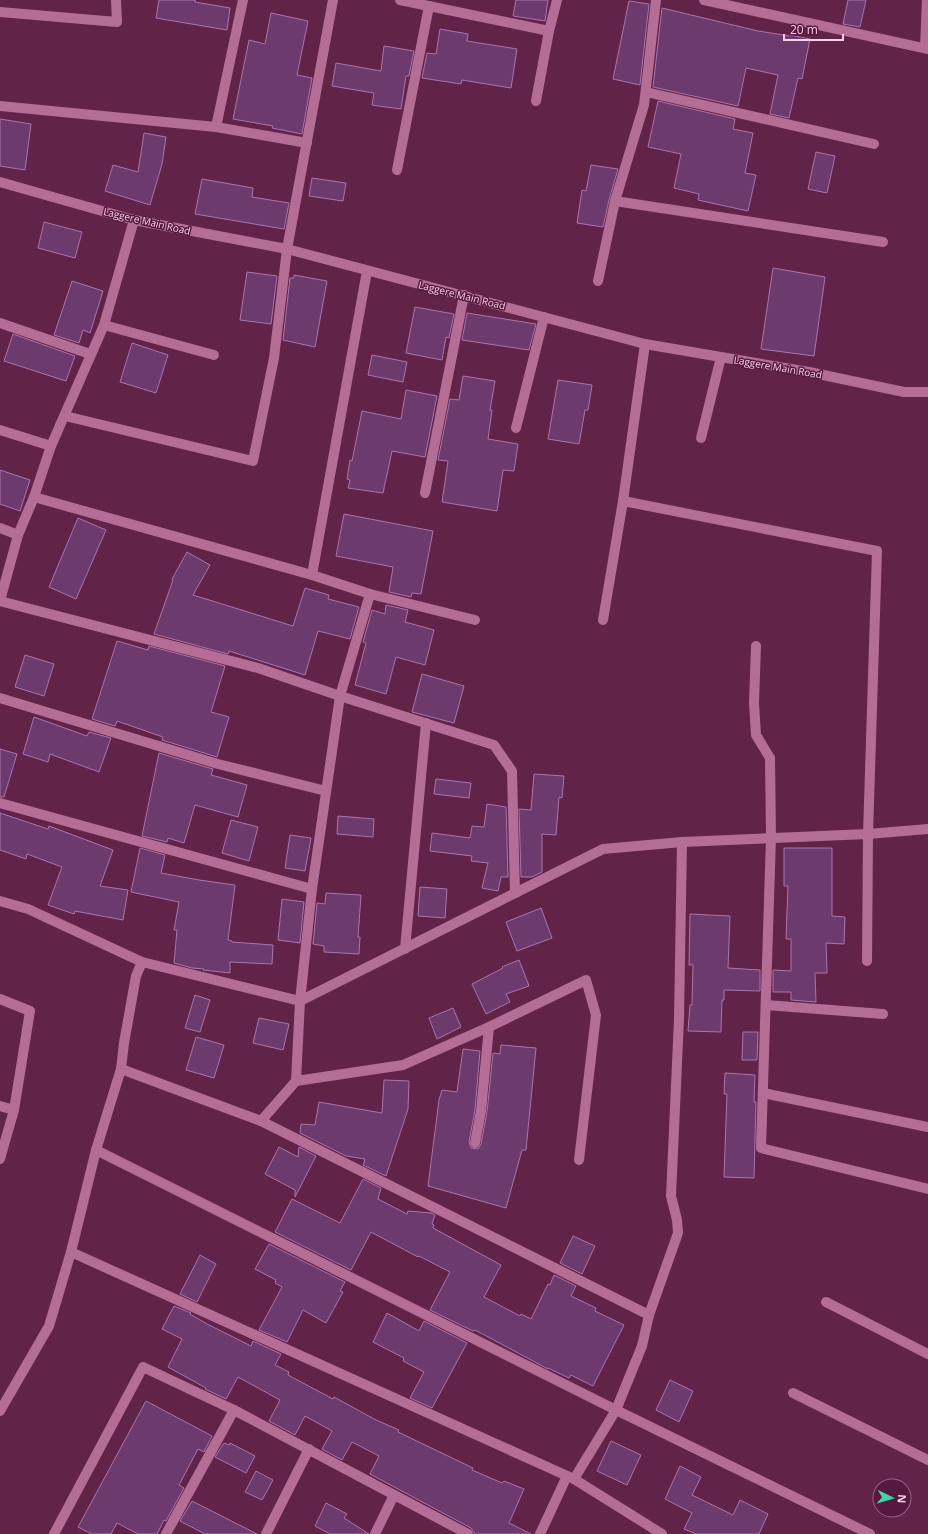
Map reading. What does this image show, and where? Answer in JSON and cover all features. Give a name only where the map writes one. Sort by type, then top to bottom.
[{"type":"street","points":[[0,12],[117,22],[116,0]]},
{"type":"street","points":[[216,127],[243,0]]},
{"type":"street","points":[[65,416],[253,461],[274,358],[287,249],[308,143],[333,0]]},
{"type":"street","points":[[400,0],[549,31]]},
{"type":"street","points":[[536,101],[549,31],[557,0]]},
{"type":"street","points":[[598,281],[615,201],[644,105],[656,0]]},
{"type":"street","points":[[704,0],[926,48],[927,0]]},
{"type":"street","points":[[397,170],[429,6]]},
{"type":"street","points":[[646,92],[874,144]]},
{"type":"street","points":[[0,106],[216,127],[308,143]]},
{"type":"street","name":"Laggere Main Road","points":[[0,182],[134,220],[287,249],[646,344],[809,372],[904,392],[928,392]]},
{"type":"street","points":[[615,201],[883,242]]},
{"type":"street","points":[[134,220],[104,324],[52,446],[34,497],[18,535],[0,602],[258,668],[494,745],[512,771],[515,893]]},
{"type":"street","points":[[312,575],[367,271]]},
{"type":"street","points":[[425,493],[464,295]]},
{"type":"street","points":[[516,428],[544,317]]},
{"type":"street","points":[[0,323],[90,354]]},
{"type":"street","points":[[104,324],[214,354]]},
{"type":"street","points":[[603,620],[623,501],[646,344]]},
{"type":"street","points":[[701,438],[721,357]]},
{"type":"street","points":[[0,430],[52,446]]},
{"type":"street","points":[[34,497],[312,575],[370,594],[476,620]]},
{"type":"street","points":[[623,501],[877,551],[868,834],[867,960]]},
{"type":"street","points":[[0,528],[18,535]]},
{"type":"street","points":[[261,1121],[296,1081],[300,1001],[312,889],[340,696],[370,594]]},
{"type":"street","points":[[756,646],[754,703],[756,735],[770,758],[771,838],[761,1148],[928,1189]]},
{"type":"street","points":[[0,698],[218,764],[326,791]]},
{"type":"street","points":[[405,948],[426,723]]},
{"type":"street","points":[[0,803],[312,889]]},
{"type":"street","points":[[0,901],[28,908],[142,962],[300,1001],[603,849],[682,842],[868,834],[928,829]]},
{"type":"street","points":[[540,1534],[570,1478],[616,1410],[642,1346],[649,1315],[678,1233],[677,1220],[671,1196],[679,1019],[682,842]]},
{"type":"street","points":[[0,1411],[49,1326],[71,1252],[96,1150],[121,1069],[136,976],[142,962]]},
{"type":"street","points":[[296,1081],[403,1065],[489,1027],[586,980],[596,1015],[579,1160]]},
{"type":"street","points":[[0,999],[30,1011],[14,1110],[0,1159]]},
{"type":"street","points":[[766,1005],[883,1014]]},
{"type":"street","points":[[475,1143],[481,1111],[489,1027]]},
{"type":"street","points":[[121,1069],[261,1121],[649,1315]]},
{"type":"street","points":[[763,1093],[928,1127]]},
{"type":"street","points":[[0,1106],[14,1110]]},
{"type":"street","points":[[96,1150],[616,1410],[870,1534]]},
{"type":"street","points":[[71,1252],[570,1478],[662,1534]]},
{"type":"street","points":[[826,1302],[928,1354]]},
{"type":"street","points":[[54,1534],[143,1367],[234,1410],[468,1534]]},
{"type":"street","points":[[794,1393],[928,1460]]},
{"type":"street","points":[[166,1534],[234,1410]]},
{"type":"street","points":[[266,1534],[309,1449]]},
{"type":"street","points":[[375,1534],[394,1495]]},
{"type":"building","points":[[159,0],[195,0],[195,2],[230,8],[227,30],[156,18]]},
{"type":"building","points":[[516,0],[548,0],[545,21],[513,16]]},
{"type":"building","points":[[848,0],[866,0],[860,27],[843,24]]},
{"type":"building","points":[[629,1],[649,4],[640,85],[613,79]]},
{"type":"building","points":[[662,8],[758,31],[810,39],[802,79],[798,78],[789,118],[770,114],[778,75],[746,68],[738,106],[653,87]]},
{"type":"building","points":[[271,13],[308,21],[297,75],[312,78],[302,134],[272,128],[273,126],[233,119],[249,40],[265,44]]},
{"type":"building","points":[[440,29],[468,34],[467,41],[517,49],[511,88],[462,80],[461,84],[422,78],[427,53],[436,54]]},
{"type":"building","points":[[384,46],[414,51],[409,76],[406,76],[401,109],[372,105],[374,93],[332,86],[336,63],[381,71]]},
{"type":"building","points":[[658,101],[735,119],[733,129],[753,133],[745,173],[756,175],[748,211],[698,200],[699,194],[674,188],[681,154],[648,147]]},
{"type":"building","points":[[0,119],[31,124],[25,170],[0,166]]},
{"type":"building","points":[[144,133],[166,137],[162,164],[150,205],[105,191],[113,165],[138,172]]},
{"type":"building","points":[[816,152],[835,156],[827,193],[808,189]]},
{"type":"building","points":[[591,165],[618,169],[603,227],[577,223],[582,190],[586,191]]},
{"type":"building","points":[[312,178],[346,183],[343,201],[309,196]]},
{"type":"building","points":[[202,179],[253,188],[252,197],[289,203],[284,229],[195,214]]},
{"type":"building","points":[[44,222],[82,232],[75,258],[38,248]]},
{"type":"building","points":[[773,268],[825,277],[814,356],[761,349]]},
{"type":"building","points":[[247,272],[277,276],[271,324],[240,320]]},
{"type":"building","points":[[294,275],[327,281],[315,347],[283,340],[290,278],[294,278]]},
{"type":"building","points":[[72,281],[103,291],[90,333],[83,330],[79,343],[54,335]]},
{"type":"building","points":[[415,307],[454,314],[449,338],[446,337],[442,360],[406,353]]},
{"type":"building","points":[[467,313],[536,324],[529,350],[462,340]]},
{"type":"building","points":[[13,334],[75,356],[66,381],[4,361]]},
{"type":"building","points":[[132,343],[168,355],[156,393],[120,382]]},
{"type":"building","points":[[372,355],[407,362],[403,382],[368,375]]},
{"type":"building","points":[[463,376],[495,381],[490,410],[492,410],[488,439],[518,444],[514,471],[503,470],[497,511],[442,502],[448,461],[438,460],[450,399],[459,400]]},
{"type":"building","points":[[558,380],[592,385],[588,410],[585,410],[579,444],[548,439]]},
{"type":"building","points":[[406,390],[437,396],[425,457],[392,451],[383,493],[348,488],[350,480],[347,479],[350,460],[352,461],[362,411],[401,419]]},
{"type":"building","points":[[0,470],[30,480],[20,511],[0,504]]},
{"type":"building","points":[[344,514],[433,531],[421,594],[412,593],[411,597],[389,592],[393,567],[336,556]]},
{"type":"building","points":[[78,518],[106,530],[76,599],[49,587]]},
{"type":"building","points":[[187,552],[210,565],[193,595],[293,626],[305,588],[329,595],[328,599],[359,607],[350,639],[318,631],[305,675],[229,651],[228,654],[154,634],[173,580],[172,579]]},
{"type":"building","points":[[386,605],[408,610],[405,622],[434,630],[425,665],[396,657],[386,694],[355,685],[366,643],[363,642],[372,610],[385,614]]},
{"type":"building","points":[[117,641],[148,650],[149,646],[225,666],[211,712],[229,717],[217,757],[162,740],[163,737],[117,721],[115,726],[92,719]]},
{"type":"building","points":[[25,655],[54,664],[44,696],[15,687]]},
{"type":"building","points":[[422,674],[464,686],[454,723],[412,712]]},
{"type":"building","points":[[34,717],[87,736],[89,732],[111,738],[99,772],[50,754],[48,762],[23,754]]},
{"type":"building","points":[[0,749],[17,754],[4,797],[0,797]]},
{"type":"building","points":[[159,753],[213,769],[211,775],[247,785],[238,817],[195,805],[184,843],[168,838],[167,842],[142,836]]},
{"type":"building","points":[[534,774],[564,776],[562,798],[559,797],[556,835],[542,834],[542,872],[532,877],[521,877],[519,809],[531,810]]},
{"type":"building","points":[[436,779],[471,783],[469,798],[434,794]]},
{"type":"building","points":[[487,804],[506,807],[508,877],[501,877],[498,891],[482,888],[488,863],[471,861],[472,856],[430,851],[432,833],[470,838],[472,826],[484,827]]},
{"type":"building","points":[[0,813],[48,829],[49,826],[113,850],[100,886],[128,890],[123,920],[75,911],[74,914],[48,905],[62,867],[27,854],[26,859],[0,850]]},
{"type":"building","points":[[338,816],[374,819],[373,837],[337,834]]},
{"type":"building","points":[[231,820],[258,827],[249,861],[222,853]]},
{"type":"building","points":[[290,835],[311,838],[305,871],[285,868]]},
{"type":"building","points":[[140,848],[165,855],[161,873],[235,885],[228,940],[232,942],[273,945],[272,964],[230,962],[230,973],[203,970],[204,969],[192,968],[174,963],[177,930],[174,930],[179,902],[131,892]]},
{"type":"building","points":[[784,848],[832,848],[832,916],[845,917],[844,944],[826,943],[827,973],[815,973],[816,1002],[791,1000],[791,992],[773,992],[773,970],[791,971],[791,939],[786,939],[788,886],[784,886]]},
{"type":"building","points":[[420,887],[447,889],[445,918],[418,916]]},
{"type":"building","points":[[326,893],[361,895],[358,937],[360,937],[359,954],[324,952],[324,946],[313,944],[317,903],[325,904]]},
{"type":"building","points":[[282,899],[304,902],[300,943],[278,940]]},
{"type":"building","points":[[541,908],[552,938],[517,951],[506,922]]},
{"type":"building","points":[[690,914],[730,916],[728,968],[760,970],[760,991],[724,990],[724,1000],[722,1000],[721,1032],[688,1031],[690,1005],[692,1005],[693,965],[689,965]]},
{"type":"building","points":[[519,960],[529,986],[506,994],[510,1002],[486,1014],[472,984],[503,968],[502,967]]},
{"type":"building","points":[[195,995],[210,1000],[200,1032],[185,1028]]},
{"type":"building","points":[[453,1008],[461,1027],[437,1039],[429,1018]]},
{"type":"building","points":[[259,1018],[289,1024],[283,1050],[253,1043]]},
{"type":"building","points":[[743,1032],[758,1032],[757,1060],[742,1060]]},
{"type":"building","points":[[196,1037],[224,1045],[214,1078],[186,1070]]},
{"type":"building","points":[[501,1045],[536,1048],[526,1150],[522,1150],[506,1208],[428,1186],[439,1100],[442,1090],[457,1092],[463,1049],[480,1051],[475,1110],[469,1142],[471,1148],[478,1149],[481,1144],[487,1112],[493,1053],[500,1054]]},
{"type":"building","points":[[725,1073],[755,1075],[754,1102],[756,1102],[754,1178],[724,1177],[727,1094],[724,1094]]},
{"type":"building","points":[[384,1080],[409,1081],[408,1109],[386,1176],[363,1165],[365,1159],[346,1156],[300,1133],[301,1124],[315,1125],[319,1102],[382,1113]]},
{"type":"building","points":[[279,1147],[298,1157],[299,1147],[316,1156],[295,1197],[295,1190],[265,1174]]},
{"type":"building","points":[[363,1179],[381,1188],[378,1199],[407,1214],[408,1211],[431,1213],[435,1215],[432,1224],[434,1225],[433,1228],[501,1265],[484,1297],[520,1316],[521,1314],[531,1319],[554,1275],[576,1286],[571,1296],[596,1308],[595,1311],[624,1325],[593,1386],[571,1375],[569,1378],[548,1369],[475,1330],[473,1331],[430,1310],[450,1272],[371,1232],[351,1270],[275,1232],[292,1199],[340,1223]]},
{"type":"building","points":[[573,1236],[595,1246],[582,1274],[560,1263]]},
{"type":"building","points":[[269,1244],[345,1282],[340,1291],[343,1292],[326,1323],[303,1310],[287,1342],[259,1330],[282,1287],[275,1283],[276,1280],[255,1269]]},
{"type":"building","points":[[200,1255],[216,1264],[197,1302],[180,1294]]},
{"type":"building","points":[[174,1306],[191,1313],[190,1314],[207,1324],[251,1346],[253,1341],[281,1354],[275,1365],[289,1372],[288,1375],[333,1399],[334,1397],[376,1420],[399,1430],[398,1432],[473,1468],[472,1470],[502,1483],[504,1481],[524,1489],[509,1523],[531,1534],[475,1534],[471,1528],[370,1474],[379,1456],[352,1442],[342,1460],[322,1449],[332,1431],[305,1416],[295,1435],[269,1421],[280,1400],[238,1377],[226,1399],[205,1389],[206,1388],[168,1367],[182,1339],[162,1329]]},
{"type":"building","points":[[387,1313],[419,1331],[424,1321],[467,1343],[432,1408],[410,1398],[424,1372],[403,1361],[404,1358],[373,1342]]},
{"type":"building","points":[[670,1380],[693,1391],[679,1422],[656,1410]]},
{"type":"building","points":[[146,1401],[212,1436],[204,1452],[198,1449],[179,1485],[184,1488],[157,1534],[138,1534],[117,1523],[111,1534],[92,1534],[78,1527]]},
{"type":"building","points":[[611,1441],[641,1455],[627,1485],[597,1471]]},
{"type":"building","points":[[224,1443],[229,1445],[230,1443],[255,1456],[246,1473],[215,1457]]},
{"type":"building","points":[[680,1466],[701,1477],[692,1495],[733,1515],[740,1500],[768,1514],[759,1534],[696,1534],[684,1529],[692,1513],[665,1499]]},
{"type":"building","points":[[256,1471],[273,1480],[262,1500],[245,1492]]},
{"type":"building","points":[[192,1501],[257,1534],[205,1534],[180,1521]]},
{"type":"building","points":[[326,1503],[347,1514],[344,1518],[369,1534],[330,1534],[315,1526]]}]
